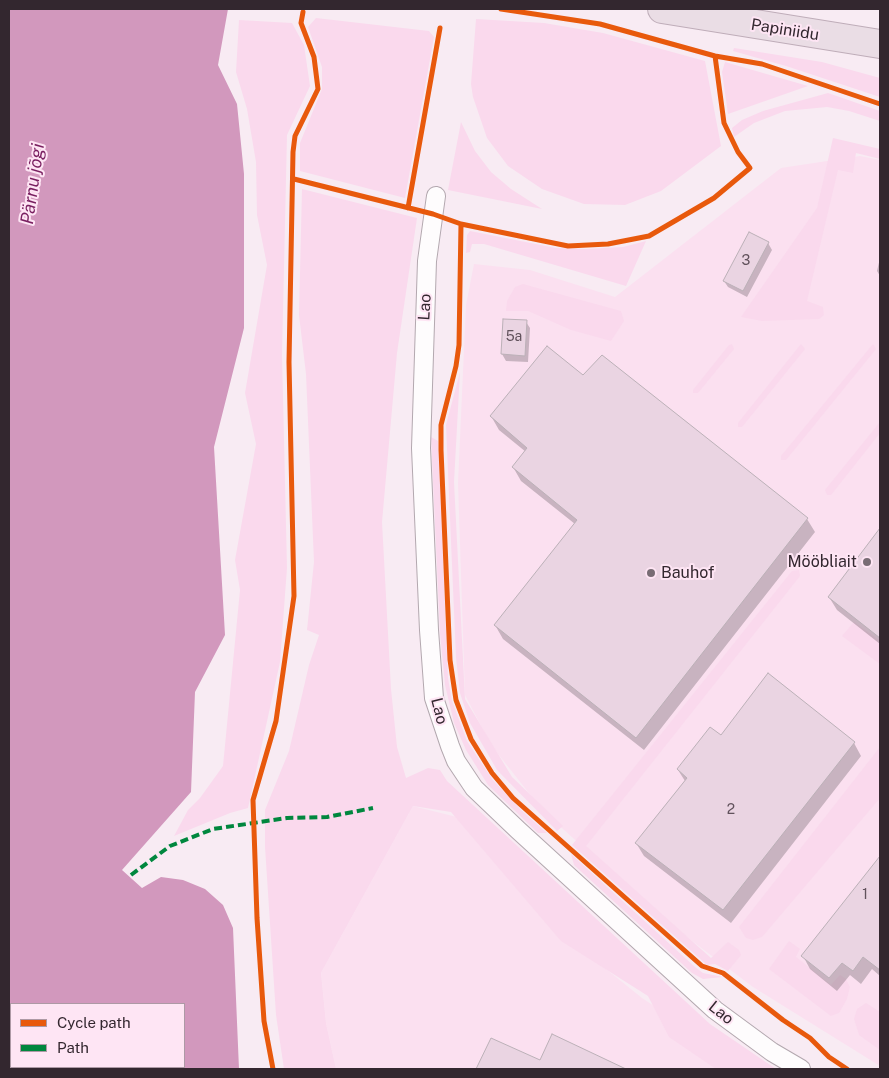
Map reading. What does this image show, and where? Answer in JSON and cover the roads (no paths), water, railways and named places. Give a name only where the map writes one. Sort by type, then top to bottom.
[{"type":"highway","name":"Papiniidu","points":[[662,9],[880,44]]},
{"type":"street","name":"Lao","points":[[436,196],[427,261],[421,448],[434,698],[456,761],[474,788],[715,1010],[772,1052],[801,1069]]},
{"type":"water","name":"Pärnu jõgi","points":[[9,9],[228,9],[218,65],[237,104],[244,174],[244,328],[214,447],[225,635],[195,692],[191,792],[122,870],[142,888],[161,877],[183,880],[205,889],[223,905],[233,928],[239,1069],[9,1069]]},
{"type":"place","name":"Mööbliait","points":[[867,562]]},
{"type":"place","name":"Bauhof","points":[[651,573]]}]
